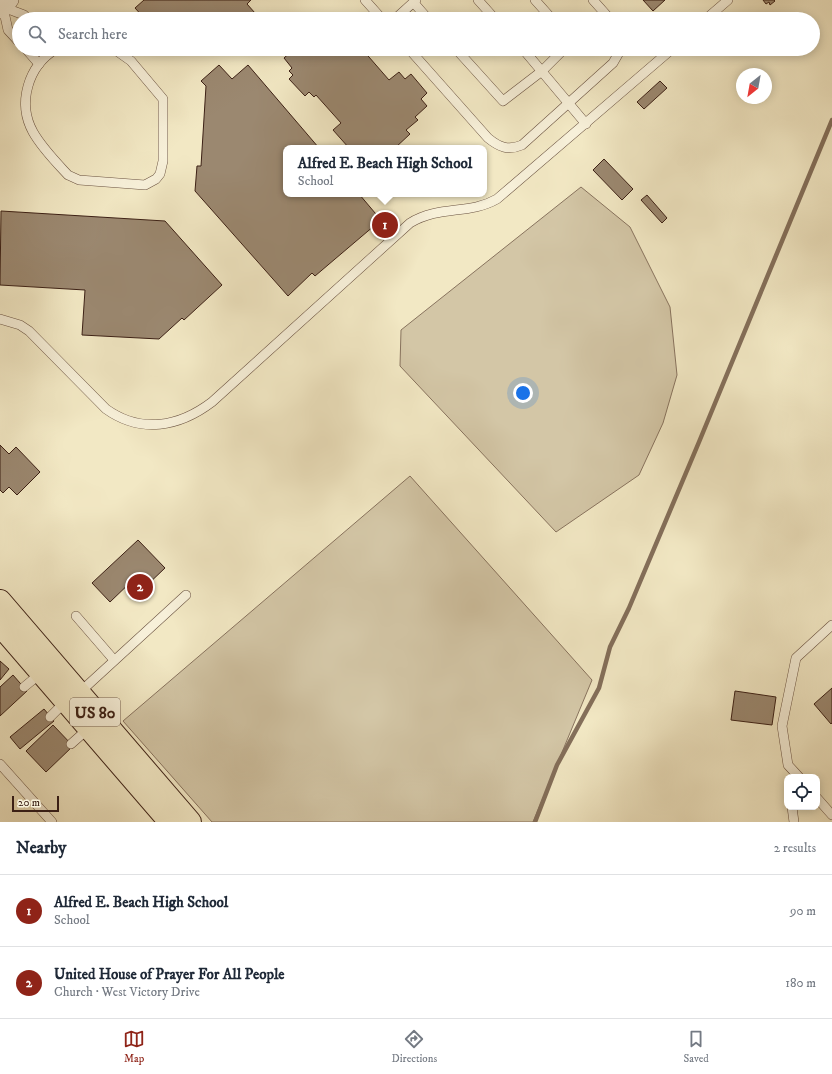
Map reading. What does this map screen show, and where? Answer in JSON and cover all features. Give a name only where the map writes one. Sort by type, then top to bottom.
[{"type":"main road","name":"US 80","points":[[0,601],[72,697],[190,822]]},
{"type":"main road","name":"US 80","points":[[0,626],[41,673],[72,697],[89,728],[170,822]]},
{"type":"lane","points":[[365,0],[376,12]]},
{"type":"lane","points":[[478,0],[489,12]]},
{"type":"lane","points":[[535,0],[546,12]]},
{"type":"lane","points":[[593,0],[604,12]]},
{"type":"lane","points":[[714,12],[728,0]]},
{"type":"lane","points":[[403,12],[415,1],[423,12]]},
{"type":"lane","points":[[3,5],[18,12]]},
{"type":"lane","points":[[3,5],[8,30],[12,34]]},
{"type":"lane","points":[[32,56],[39,64]]},
{"type":"lane","points":[[47,56],[39,64],[28,83],[26,112],[32,131],[44,148],[68,175],[73,178],[145,185],[156,179],[162,169],[163,99],[131,61],[124,56]]},
{"type":"lane","points":[[415,56],[488,138],[500,147],[507,149],[522,145],[613,63],[617,56]]},
{"type":"lane","points":[[462,56],[503,102],[542,71],[557,56]]},
{"type":"lane","points":[[528,56],[586,124]]},
{"type":"lane","points":[[0,320],[20,325],[29,331],[106,409],[115,415],[126,420],[147,425],[170,423],[192,416],[212,402],[410,223],[428,214],[475,208],[497,199],[664,56]]},
{"type":"lane","points":[[50,717],[186,595]]},
{"type":"lane","points":[[76,616],[114,660]]},
{"type":"lane","points":[[789,774],[782,726],[796,658],[832,625]]},
{"type":"lane","points":[[24,687],[41,673]]},
{"type":"lane","points":[[71,744],[89,728]]},
{"type":"lane","points":[[0,764],[52,822]]},
{"type":"lane","points":[[788,764],[796,774]]},
{"type":"lane","points":[[820,801],[832,815]]},
{"type":"lane","points":[[792,810],[794,822]]},
{"type":"shaded area","points":[[581,187],[630,227],[670,307],[677,375],[663,423],[639,475],[556,532],[400,366],[401,330]]},
{"type":"shaded area","points":[[410,476],[592,680],[533,822],[212,822],[123,721]]},
{"type":"building","points":[[144,0],[251,0],[247,4],[254,12],[139,12],[135,8]]},
{"type":"building","points":[[643,0],[665,0],[653,11]]},
{"type":"building","points":[[763,0],[775,1],[770,5],[769,2],[766,4]]},
{"type":"building","points":[[286,56],[368,56],[389,80],[399,72],[405,79],[411,74],[427,93],[421,99],[427,106],[415,117],[418,120],[406,130],[410,134],[398,145],[346,145],[333,130],[341,123],[316,95],[314,97],[309,92],[305,96],[289,79],[293,75],[289,71],[292,68],[284,58]]},
{"type":"building","points":[[219,65],[232,79],[248,65],[316,145],[283,145],[283,197],[362,197],[381,220],[315,276],[312,273],[288,296],[195,191],[197,166],[201,166],[206,86],[201,81]]},
{"type":"building","points":[[660,81],[667,88],[644,109],[637,102]]},
{"type":"building","points":[[604,159],[633,189],[622,200],[593,170]]},
{"type":"building","points":[[647,195],[667,218],[662,223],[641,200]]},
{"type":"building","points":[[1,211],[165,221],[222,285],[184,320],[182,318],[159,339],[82,335],[85,290],[0,285]]},
{"type":"building","points":[[0,445],[9,454],[16,447],[40,472],[17,495],[9,487],[3,493],[0,490]]},
{"type":"building","points":[[138,540],[165,568],[144,588],[135,578],[110,602],[92,583]]},
{"type":"building","points":[[0,661],[9,669],[0,680]]},
{"type":"building","points":[[13,675],[27,691],[0,716],[0,687]]},
{"type":"building","points":[[832,688],[832,723],[831,724],[814,704]]},
{"type":"building","points":[[735,691],[776,697],[772,725],[731,720]]},
{"type":"building","points":[[44,709],[54,721],[20,749],[10,737]]},
{"type":"building","points":[[53,725],[73,746],[46,772],[26,751]]},
{"type":"waterway","points":[[535,822],[557,765],[599,688],[610,647],[629,608],[699,442],[832,120]]},
{"type":"place","name":"Alfred E. Beach High School","points":[[385,225]]},
{"type":"place","name":"United House of Prayer For All People","points":[[140,587]]}]
